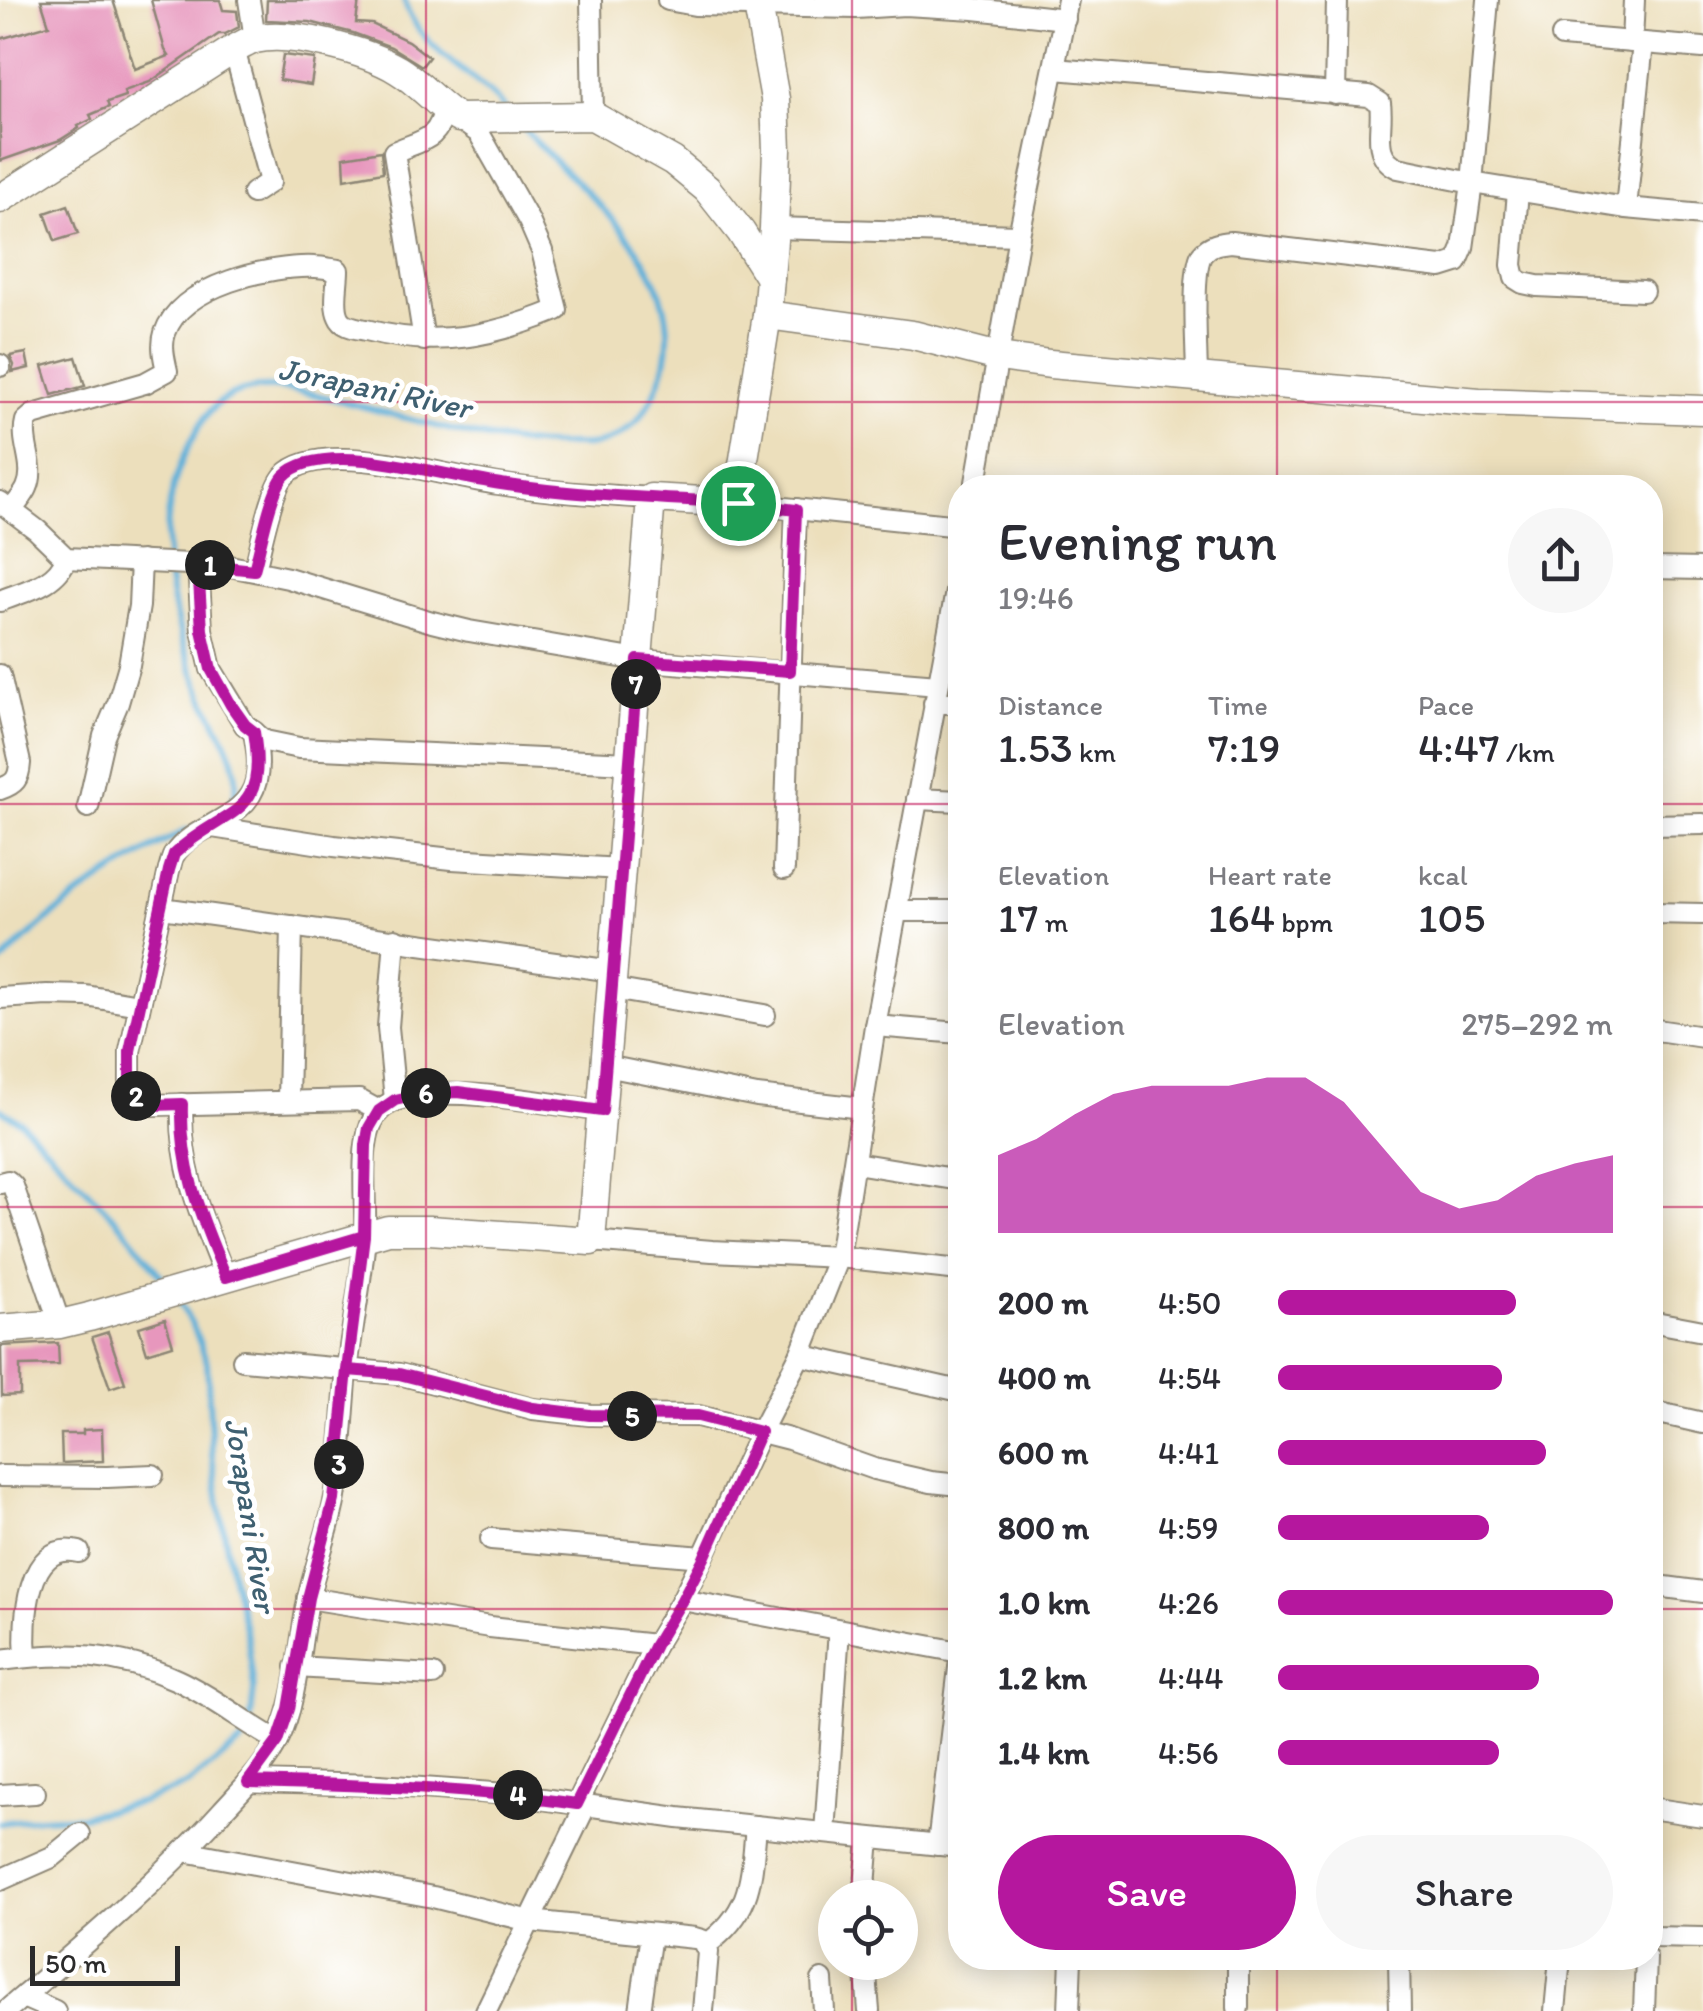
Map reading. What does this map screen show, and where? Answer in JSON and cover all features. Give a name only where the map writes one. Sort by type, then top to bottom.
[{"type":"street","points":[[249,0],[244,44],[270,182],[252,193]]},
{"type":"street","points":[[582,116],[591,0]]},
{"type":"street","points":[[668,0],[695,5],[1067,10],[1019,235],[977,475]]},
{"type":"street","points":[[1335,94],[1337,0]]},
{"type":"street","points":[[1197,377],[1197,273],[1201,256],[1213,244],[1231,242],[1441,267],[1457,262],[1463,248],[1472,184],[1488,0]]},
{"type":"street","points":[[1626,208],[1638,42],[1634,0]]},
{"type":"street","points":[[738,503],[767,316],[774,228],[775,99],[758,3]]},
{"type":"street","points":[[1562,36],[1703,48]]},
{"type":"street","points":[[0,200],[244,44],[298,39],[368,55],[402,72],[463,114],[479,133],[516,195],[542,251],[557,310],[478,334],[424,340],[343,323],[337,307],[338,270],[315,266],[226,282],[172,318],[163,342],[167,371],[145,384],[34,415],[26,421],[23,430],[30,479],[26,490],[6,506],[66,558],[254,570],[450,626],[638,660],[790,671],[948,698]]},
{"type":"street","points":[[1055,70],[1368,96],[1380,103],[1382,154],[1398,168],[1626,208],[1703,215]]},
{"type":"street","points":[[424,340],[394,152],[434,135],[442,124],[463,114],[582,116],[673,161],[707,189],[770,278]]},
{"type":"street","points":[[1518,191],[1512,265],[1516,278],[1536,286],[1643,291]]},
{"type":"street","points":[[774,228],[1019,235]]},
{"type":"street","points":[[767,316],[912,335],[999,357],[1197,377],[1479,402],[1703,410]]},
{"type":"street","points":[[254,570],[284,476],[300,465],[324,460],[364,460],[563,492],[738,503],[948,525]]},
{"type":"street","points":[[592,1241],[651,498]]},
{"type":"street","points":[[784,869],[796,510]]},
{"type":"street","points":[[0,601],[59,574],[66,558]]},
{"type":"street","points":[[88,807],[100,750],[129,665],[144,561]]},
{"type":"street","points":[[195,564],[202,630],[211,669],[245,725],[264,741],[299,748],[630,763]]},
{"type":"street","points":[[1663,568],[1703,569]]},
{"type":"street","points":[[486,2011],[655,1645],[704,1558],[760,1432],[800,1355],[839,1258],[875,1026],[948,632]]},
{"type":"street","points":[[0,675],[20,774],[15,782],[0,789]]},
{"type":"street","points":[[254,732],[258,756],[250,796],[174,854],[130,1051],[130,1082],[141,1103],[359,1100],[387,1106],[422,1094],[458,1092],[602,1111]]},
{"type":"street","points":[[917,799],[948,800]]},
{"type":"street","points":[[1663,825],[1703,824]]},
{"type":"street","points":[[212,826],[452,859],[621,870]]},
{"type":"street","points":[[162,908],[394,939],[612,980],[765,1015]]},
{"type":"street","points":[[896,911],[948,911]]},
{"type":"street","points":[[1663,913],[1703,914]]},
{"type":"street","points":[[288,1100],[292,926]]},
{"type":"street","points":[[14,2004],[120,1914],[248,1782],[289,1709],[308,1598],[334,1500],[364,1236],[366,1145],[369,1128],[387,1106],[394,939]]},
{"type":"street","points":[[0,998],[86,996],[139,1006]]},
{"type":"street","points":[[875,1026],[948,1032]]},
{"type":"street","points":[[1663,1031],[1703,1037]]},
{"type":"street","points":[[606,1066],[757,1096],[862,1108]]},
{"type":"street","points":[[182,1104],[181,1138],[187,1172],[220,1278]]},
{"type":"street","points":[[855,1163],[948,1178]]},
{"type":"street","points":[[0,1182],[13,1186],[60,1324]]},
{"type":"street","points":[[0,1329],[60,1324],[388,1230],[839,1258],[948,1269]]},
{"type":"street","points":[[1663,1323],[1703,1331]]},
{"type":"street","points":[[800,1355],[948,1388]]},
{"type":"street","points":[[244,1360],[399,1374],[533,1408],[590,1415],[698,1416],[874,1468],[948,1484]]},
{"type":"street","points":[[1663,1414],[1703,1423]]},
{"type":"street","points":[[0,1476],[153,1474]]},
{"type":"street","points":[[491,1539],[704,1558]]},
{"type":"street","points":[[26,1657],[26,1604],[35,1578],[55,1552],[79,1552]]},
{"type":"street","points":[[1663,1587],[1703,1592]]},
{"type":"street","points":[[308,1598],[490,1627],[655,1645]]},
{"type":"street","points":[[682,1600],[948,1653]]},
{"type":"street","points":[[825,1833],[840,1630]]},
{"type":"street","points":[[0,1660],[84,1655],[116,1660],[178,1681],[271,1737]]},
{"type":"street","points":[[296,1667],[432,1675]]},
{"type":"street","points":[[938,1845],[948,1759]]},
{"type":"street","points":[[248,1782],[507,1794],[948,1846]]},
{"type":"street","points":[[0,1795],[34,1793]]},
{"type":"street","points":[[1663,1810],[1703,1816]]},
{"type":"street","points":[[706,1946],[737,1917],[746,1898],[756,1826]]},
{"type":"street","points":[[0,1880],[52,1857],[80,1834]]},
{"type":"street","points":[[866,1880],[869,1838]]},
{"type":"street","points":[[184,1850],[413,1893],[530,1921],[702,1940],[708,1952],[703,2011]]},
{"type":"street","points":[[640,2011],[651,1934]]},
{"type":"street","points":[[1663,1937],[1703,1938]]},
{"type":"street","points":[[1070,2011],[1071,1970]]},
{"type":"street","points":[[1238,1970],[1238,2008]]},
{"type":"street","points":[[1399,1970],[1400,2011]]},
{"type":"street","points":[[1555,2011],[1559,1970]]},
{"type":"street","points":[[1644,2011],[1646,1970]]},
{"type":"street","points":[[822,1980],[824,2011]]},
{"type":"street","points":[[866,1980],[869,2011]]},
{"type":"street","points":[[14,2004],[55,2011]]},
{"type":"building","points":[[41,0],[113,0],[135,69],[169,56],[151,0],[220,0],[223,10],[237,11],[239,27],[219,34],[150,82],[124,91],[125,96],[107,102],[109,107],[90,115],[92,119],[60,140],[0,161],[0,39],[49,25]]},
{"type":"building","points":[[267,0],[359,0],[356,23],[372,24],[408,41],[429,57],[422,66],[391,47],[353,33],[310,22],[266,20]]},
{"type":"building","points":[[283,55],[315,59],[311,85],[279,80]]},
{"type":"building","points":[[381,151],[383,172],[345,179],[344,157]]},
{"type":"building","points":[[68,205],[78,234],[55,241],[45,213]]},
{"type":"building","points":[[26,353],[29,368],[12,372],[10,356]]},
{"type":"building","points":[[76,357],[85,386],[52,395],[43,366]]},
{"type":"building","points":[[165,1319],[173,1345],[147,1353],[139,1327]]},
{"type":"building","points":[[108,1332],[125,1383],[110,1388],[92,1337]]},
{"type":"building","points":[[58,1343],[59,1365],[20,1366],[20,1395],[2,1396],[1,1346]]},
{"type":"building","points":[[102,1429],[103,1461],[62,1463],[61,1434]]},
{"type":"waterway","name":"Jorapani River","points":[[404,0],[421,33],[433,46],[504,107]]},
{"type":"waterway","name":"Jorapani River","points":[[232,803],[236,788],[233,760],[190,662],[168,571],[169,509],[176,479],[196,432],[215,406],[245,390],[278,388],[484,437],[540,445],[586,445],[626,431],[646,409],[656,390],[668,349],[666,312],[653,276],[633,243],[606,212],[522,127]]},
{"type":"waterway","name":"Jorapani River","points":[[0,964],[42,924],[88,889],[187,830]]},
{"type":"waterway","name":"Jorapani River","points":[[0,1109],[21,1122],[122,1226],[168,1284]]},
{"type":"waterway","name":"Jorapani River","points":[[0,1823],[83,1816],[141,1802],[187,1785],[242,1742],[251,1717],[254,1689],[248,1641],[231,1570],[212,1455],[207,1362],[177,1299]]},
{"type":"route","points":[[738,503],[563,492],[364,460],[324,460],[300,465],[284,476],[254,570],[198,564],[202,630],[211,669],[231,705],[254,732],[258,756],[256,781],[250,796],[236,810],[174,854],[130,1051],[130,1082],[141,1103],[182,1104],[181,1138],[187,1172],[226,1277],[364,1236],[347,1370],[334,1500],[308,1598],[289,1709],[278,1741],[248,1782],[379,1785],[507,1794],[577,1804],[655,1645],[704,1558],[760,1432],[698,1416],[590,1415],[533,1408],[399,1374],[347,1370],[364,1236],[366,1145],[369,1128],[379,1111],[395,1100],[458,1092],[602,1111],[638,660],[790,671],[796,510],[738,503]]}]
